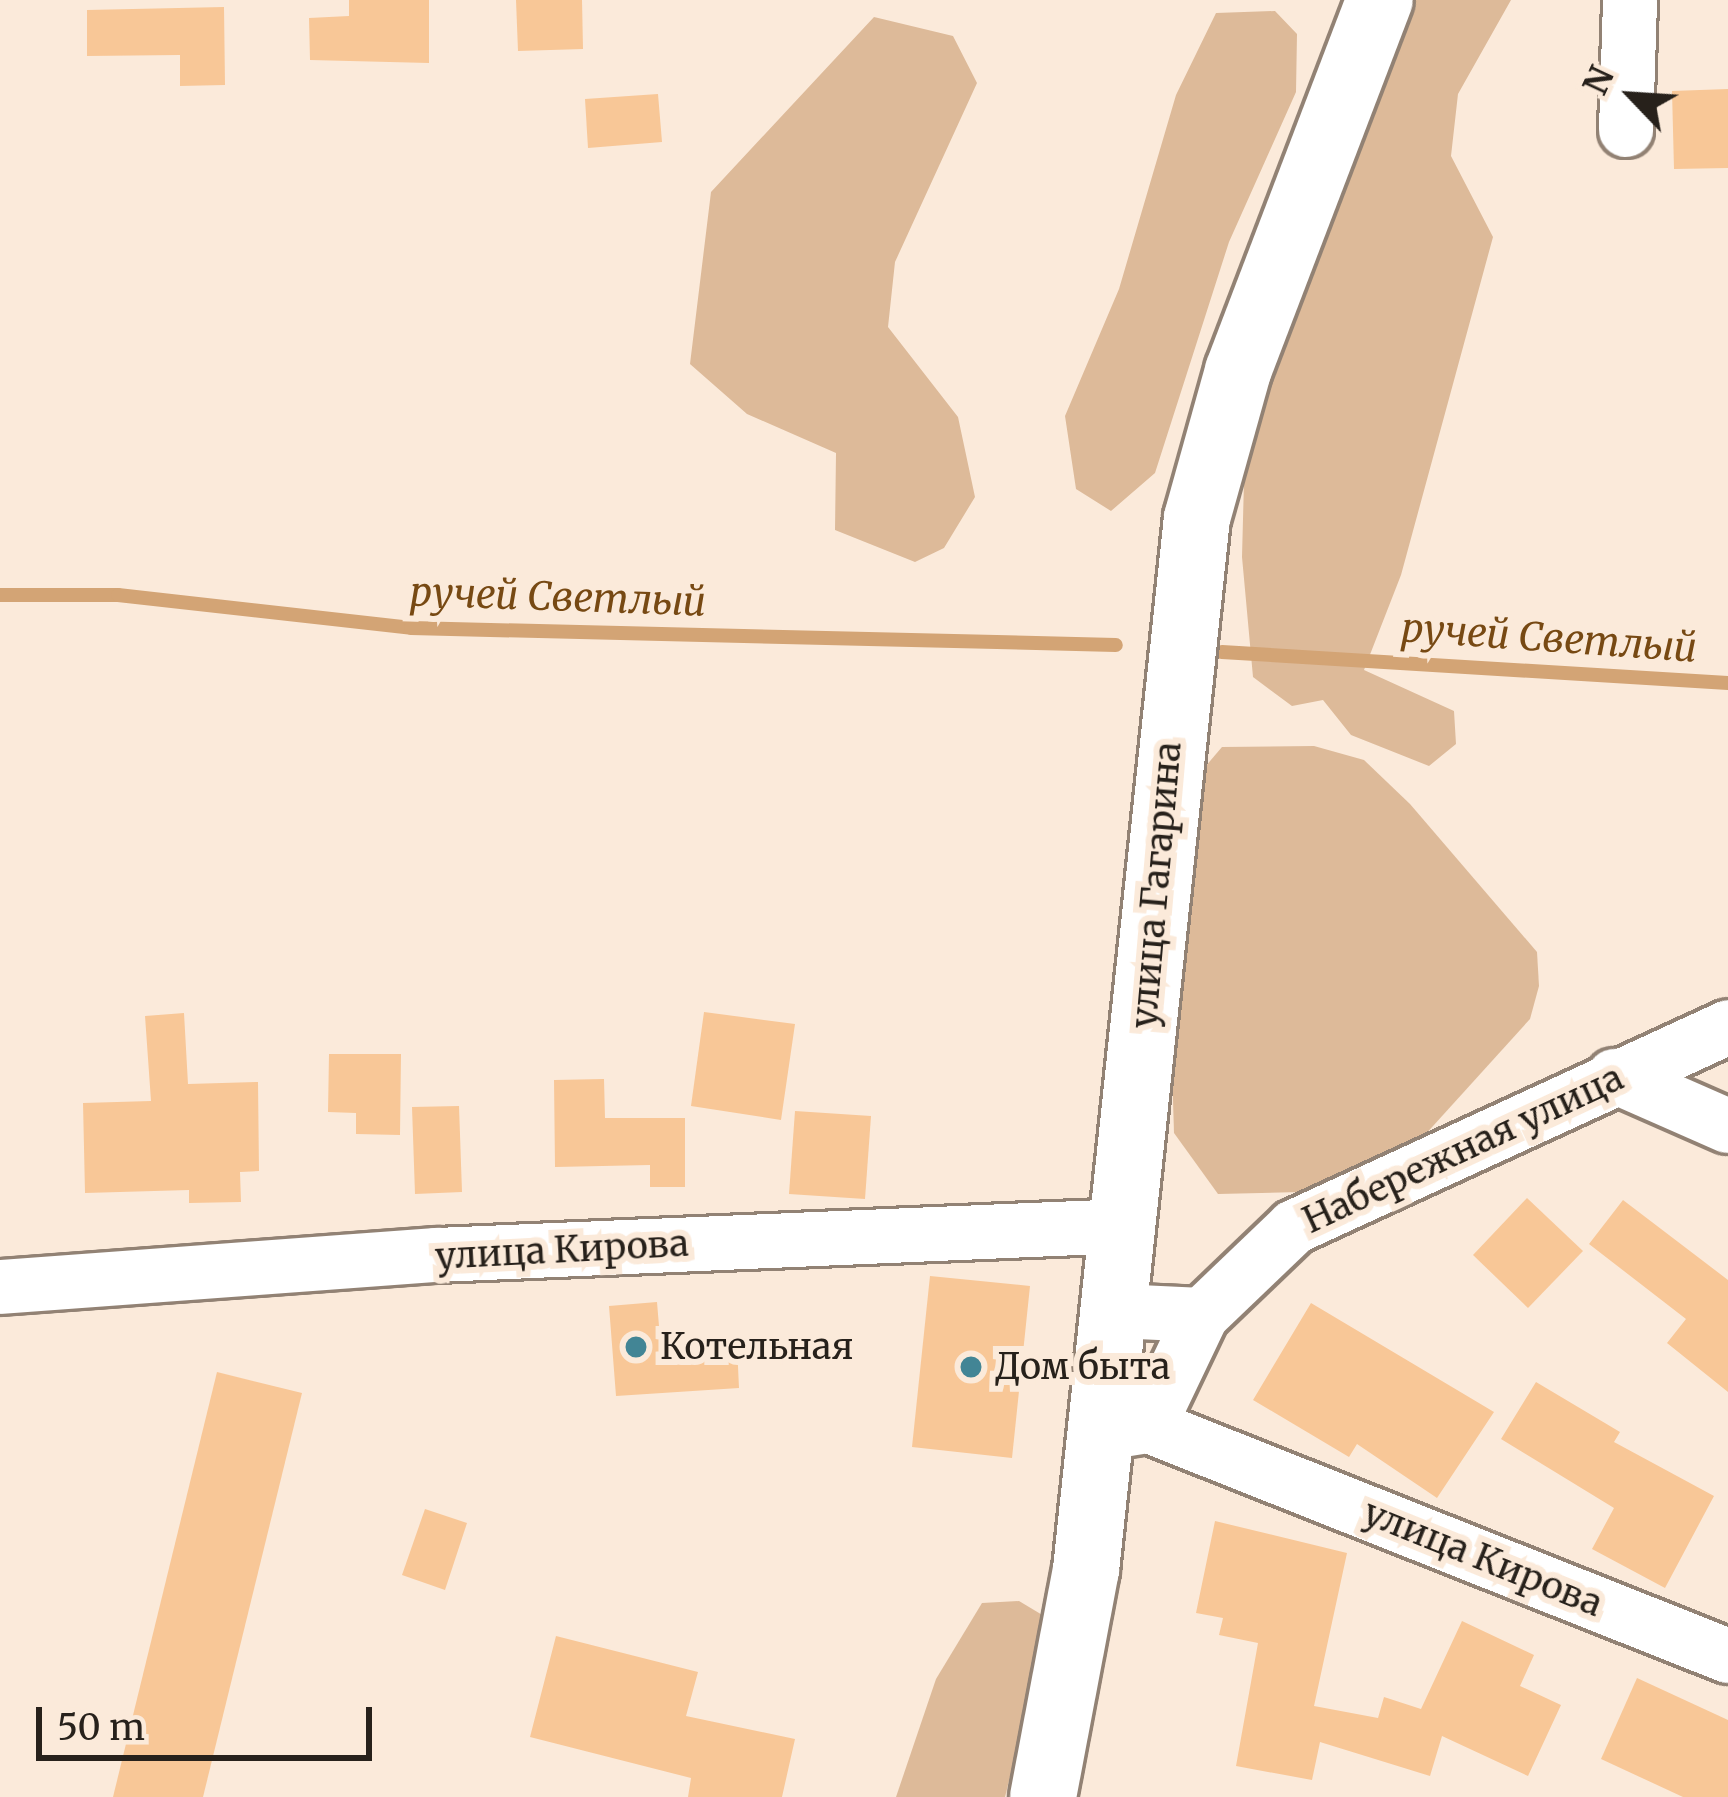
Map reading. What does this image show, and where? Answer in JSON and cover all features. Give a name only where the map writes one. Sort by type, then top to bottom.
[{"type":"main road","name":"улица Гагарина","points":[[1043,1797],[1125,1430],[1117,1311],[1197,518],[1238,371],[1380,0]]},
{"type":"street","points":[[1626,130],[1630,0]]},
{"type":"street","name":"Набережная улица","points":[[1125,1430],[1202,1316],[1294,1227],[1728,1027]]},
{"type":"street","points":[[1614,1076],[1728,1126]]},
{"type":"street","name":"улица Кирова","points":[[0,1287],[1125,1226]]},
{"type":"street","points":[[1117,1311],[1202,1316]]},
{"type":"street","name":"улица Кирова","points":[[1125,1430],[1728,1656]]},
{"type":"shaded area","points":[[1399,0],[1511,0],[1458,94],[1451,156],[1493,237],[1401,575],[1364,670],[1454,711],[1456,744],[1429,766],[1351,735],[1323,700],[1292,706],[1253,677],[1242,557],[1245,443]]},
{"type":"shaded area","points":[[1275,11],[1297,34],[1296,92],[1229,242],[1155,473],[1111,511],[1076,489],[1065,416],[1119,289],[1176,95],[1216,13]]},
{"type":"shaded area","points":[[874,17],[953,36],[977,83],[895,262],[888,327],[958,417],[975,497],[944,548],[915,562],[835,530],[836,453],[747,414],[690,364],[711,192]]},
{"type":"shaded area","points":[[1314,746],[1364,760],[1410,804],[1537,952],[1539,986],[1530,1019],[1414,1147],[1341,1191],[1218,1194],[1174,1133],[1169,966],[1193,781],[1222,747]]},
{"type":"shaded area","points":[[1019,1601],[1049,1619],[1005,1797],[896,1797],[936,1679],[982,1603]]},
{"type":"building","points":[[349,0],[429,0],[429,63],[310,60],[309,18],[349,16]]},
{"type":"building","points":[[516,0],[582,0],[583,49],[518,51]]},
{"type":"building","points":[[224,7],[225,85],[180,86],[180,55],[87,56],[87,10]]},
{"type":"building","points":[[1728,89],[1728,168],[1674,169],[1672,91]]},
{"type":"building","points":[[658,94],[662,142],[588,148],[585,99]]},
{"type":"building","points":[[704,1012],[795,1024],[781,1120],[691,1106]]},
{"type":"building","points":[[184,1013],[188,1084],[258,1082],[259,1171],[240,1172],[241,1202],[189,1203],[189,1190],[85,1193],[83,1103],[151,1101],[145,1016]]},
{"type":"building","points":[[329,1054],[401,1054],[400,1135],[356,1134],[356,1113],[328,1112]]},
{"type":"building","points":[[604,1079],[605,1118],[685,1118],[685,1187],[650,1187],[650,1165],[555,1167],[554,1080]]},
{"type":"building","points":[[459,1106],[462,1192],[415,1194],[412,1107]]},
{"type":"building","points":[[795,1111],[871,1116],[865,1199],[789,1194]]},
{"type":"building","points":[[1527,1198],[1583,1251],[1528,1308],[1473,1255]]},
{"type":"building","points":[[1623,1200],[1728,1280],[1728,1392],[1667,1343],[1686,1319],[1589,1244]]},
{"type":"building","name":"Дом быта","points":[[930,1276],[1030,1286],[1012,1458],[912,1447]]},
{"type":"building","name":"Котельная","points":[[657,1302],[661,1350],[737,1345],[739,1388],[616,1396],[609,1306]]},
{"type":"building","points":[[1311,1303],[1494,1412],[1437,1498],[1357,1444],[1349,1457],[1253,1400]]},
{"type":"building","points":[[217,1372],[302,1393],[203,1797],[113,1797]]},
{"type":"building","points":[[1536,1382],[1620,1432],[1614,1442],[1714,1496],[1665,1588],[1592,1549],[1614,1508],[1501,1439]]},
{"type":"building","points":[[425,1509],[467,1523],[445,1590],[402,1575]]},
{"type":"building","points":[[1215,1521],[1347,1553],[1314,1706],[1378,1718],[1384,1697],[1421,1709],[1462,1621],[1534,1655],[1520,1686],[1561,1705],[1528,1776],[1442,1736],[1430,1776],[1320,1742],[1312,1780],[1236,1766],[1258,1643],[1219,1635],[1223,1618],[1196,1613]]},
{"type":"building","points":[[556,1636],[698,1672],[686,1716],[795,1739],[782,1797],[688,1797],[691,1778],[530,1737]]},
{"type":"building","points":[[1637,1678],[1728,1720],[1728,1797],[1683,1797],[1601,1759]]},
{"type":"waterway","name":"ручей Светлый","points":[[0,595],[118,595],[411,628],[1116,645]]},
{"type":"waterway","name":"ручей Светлый","points":[[1222,652],[1728,683]]},
{"type":"place","name":"Котельная","points":[[636,1347]]},
{"type":"place","name":"Дом быта","points":[[971,1367]]}]
